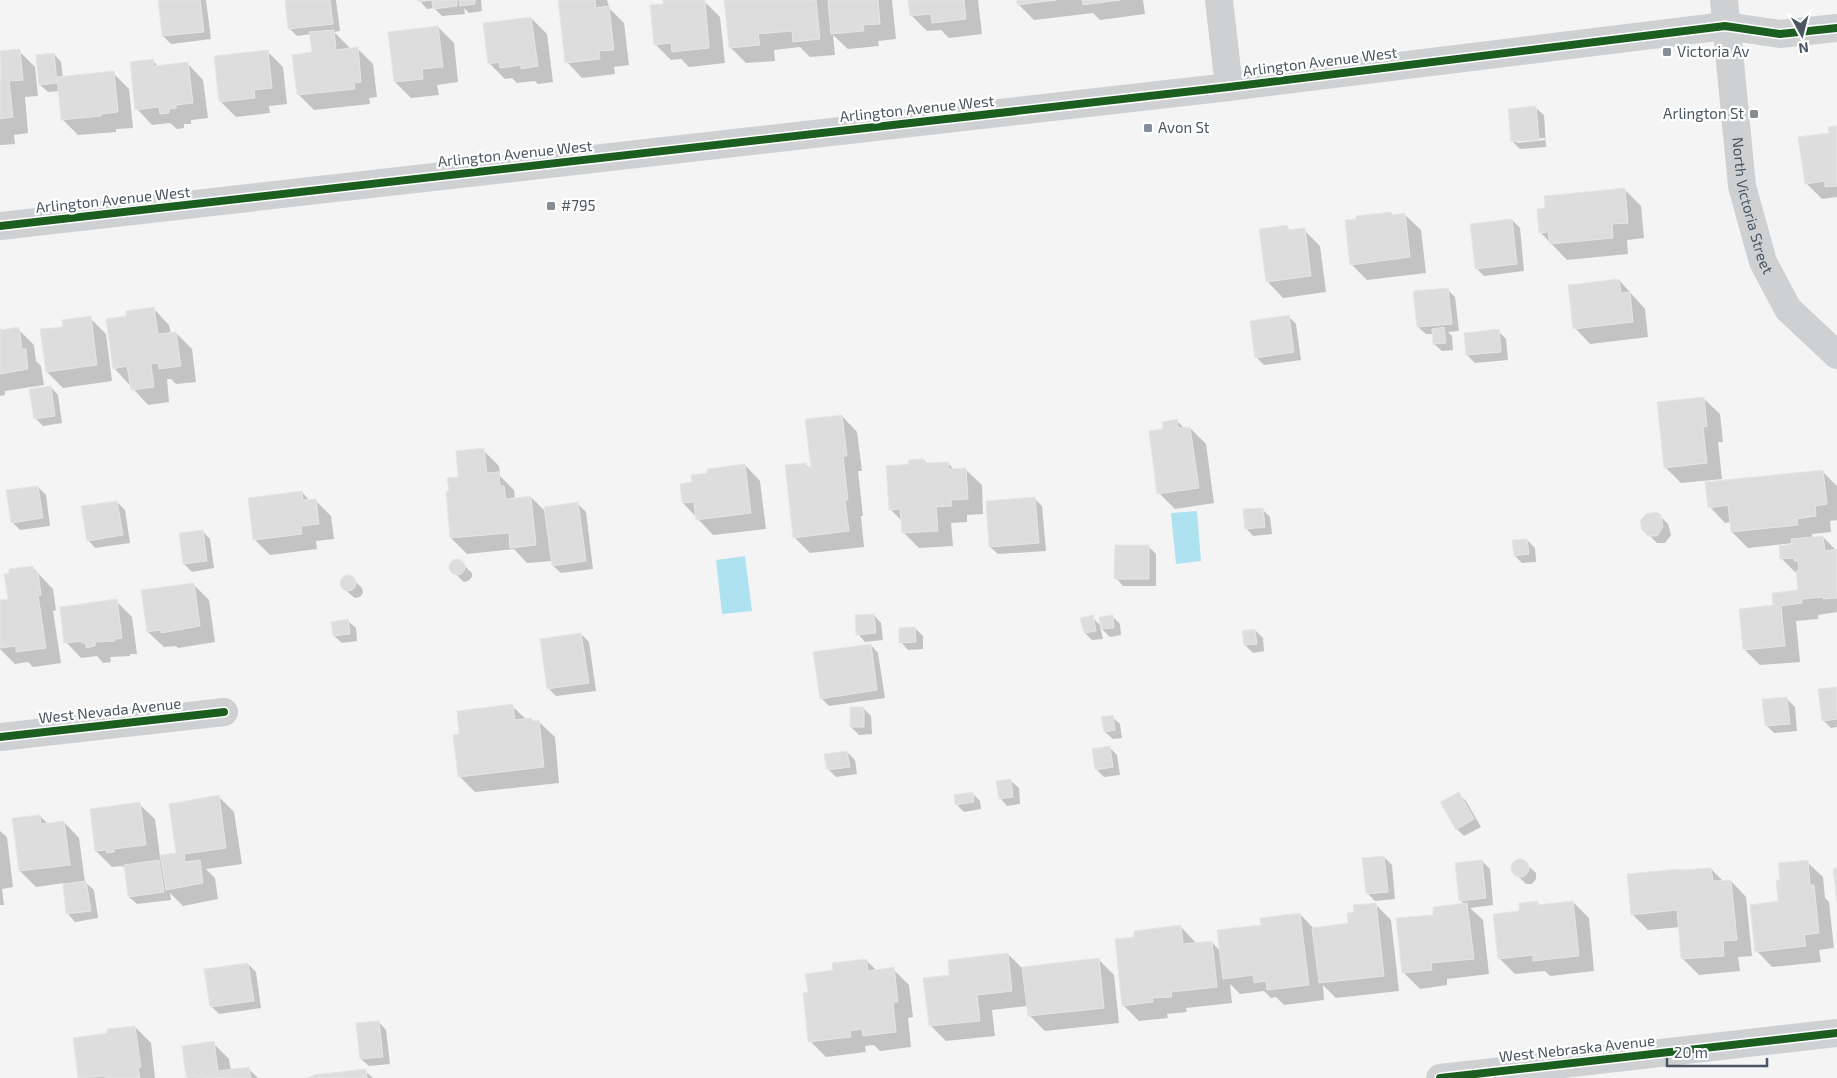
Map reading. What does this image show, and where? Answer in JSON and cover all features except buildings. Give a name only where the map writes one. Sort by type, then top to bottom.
[{"type":"street","points":[[1219,0],[1229,87]]},
{"type":"street","name":"Arlington Avenue West","points":[[0,226],[1229,87],[1724,13],[1780,34],[1837,28]]},
{"type":"street","name":"North Victoria Street","points":[[1724,13],[1742,186],[1763,262],[1788,309],[1837,355]]},
{"type":"street","name":"West Nevada Avenue","points":[[0,737],[224,712]]},
{"type":"street","name":"West Nebraska Avenue","points":[[1440,1078],[1837,1033]]},
{"type":"water","points":[[1197,511],[1201,561],[1176,564],[1171,513]]},
{"type":"water","points":[[745,556],[752,611],[722,614],[716,560]]},
{"type":"cycle path","points":[[0,226],[1229,87],[1725,26],[1780,34],[1837,28]]},
{"type":"cycle path","points":[[0,737],[224,712]]},
{"type":"cycle path","points":[[1440,1078],[1837,1033]]},
{"type":"place","name":"Victoria Av","points":[[1667,52]]},
{"type":"place","name":"Arlington St","points":[[1754,114]]},
{"type":"place","name":"Avon St","points":[[1148,128]]},
{"type":"place","name":"#795","points":[[551,206]]}]
